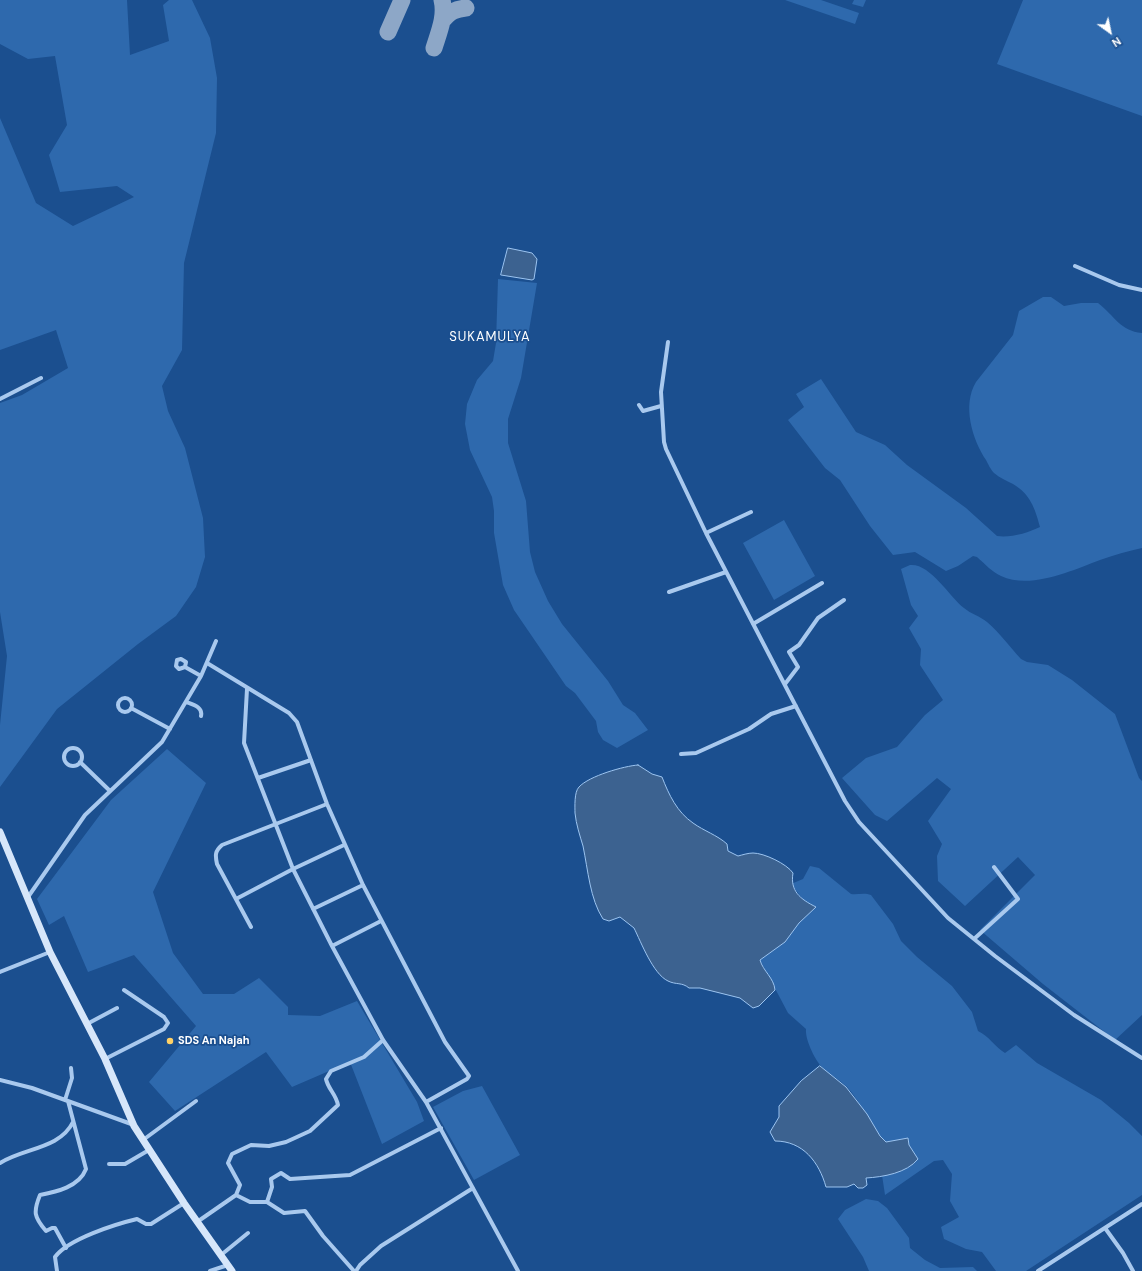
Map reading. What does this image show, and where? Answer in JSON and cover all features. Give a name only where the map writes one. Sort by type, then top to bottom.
[{"type":"main road","points":[[0,832],[50,952],[105,1059],[134,1126],[184,1203],[230,1268]]},
{"type":"street","points":[[1075,266],[1119,285],[1142,290]]},
{"type":"street","points":[[668,342],[661,392],[666,449],[706,533],[845,801],[859,822],[948,918],[1074,1014],[1142,1058]]},
{"type":"street","points":[[0,399],[41,378]]},
{"type":"street","points":[[640,405],[643,411],[662,406]]},
{"type":"street","points":[[706,533],[751,512]]},
{"type":"street","points":[[669,592],[726,572]]},
{"type":"street","points":[[753,624],[822,583]]},
{"type":"street","points":[[784,684],[798,667],[789,652],[799,645],[818,618],[844,600]]},
{"type":"street","points":[[28,897],[75,828],[109,790],[150,754],[170,729],[201,676],[216,641]]},
{"type":"street","points":[[207,664],[294,717],[344,846],[363,885],[444,1042],[469,1076],[467,1079],[426,1102]]},
{"type":"street","points":[[185,668],[201,676]]},
{"type":"street","points":[[247,689],[243,738],[274,824],[293,869],[332,946],[384,1040],[426,1102],[518,1271]]},
{"type":"street","points":[[186,702],[200,708],[202,712],[201,716]]},
{"type":"street","points":[[681,754],[696,752],[749,729],[771,714],[796,706]]},
{"type":"street","points":[[131,708],[170,729]]},
{"type":"street","points":[[74,748],[79,751],[82,757],[80,762],[74,766],[68,765],[64,760],[64,754],[68,749],[74,748]]},
{"type":"street","points":[[258,778],[311,760]]},
{"type":"street","points":[[80,762],[109,790]]},
{"type":"street","points":[[251,927],[217,864],[215,855],[217,849],[222,845],[327,804]]},
{"type":"street","points":[[236,899],[293,869],[344,846]]},
{"type":"street","points":[[974,938],[1018,899],[994,867]]},
{"type":"street","points":[[313,909],[363,885]]},
{"type":"street","points":[[332,946],[381,921]]},
{"type":"street","points":[[0,972],[50,952]]},
{"type":"street","points":[[105,1059],[164,1029],[168,1023],[164,1017],[124,990]]},
{"type":"street","points":[[87,1024],[117,1008]]},
{"type":"street","points":[[197,1222],[236,1195],[240,1185],[228,1163],[232,1154],[251,1145],[268,1146],[286,1142],[310,1131],[338,1105],[337,1097],[328,1087],[326,1079],[331,1071],[364,1056],[384,1040]]},
{"type":"street","points":[[66,1248],[55,1228],[46,1231],[37,1221],[35,1209],[40,1195],[63,1190],[84,1175],[85,1165],[66,1101],[72,1078],[71,1068]]},
{"type":"street","points":[[0,1080],[66,1101],[134,1126]]},
{"type":"street","points":[[143,1140],[196,1101]]},
{"type":"street","points":[[0,1164],[20,1153],[60,1138],[73,1121]]},
{"type":"street","points":[[267,1202],[272,1187],[271,1179],[281,1173],[290,1179],[350,1175],[441,1128]]},
{"type":"street","points":[[109,1164],[125,1164],[149,1150]]},
{"type":"street","points":[[236,1195],[250,1202],[267,1202],[284,1213],[305,1212],[323,1236],[355,1271],[381,1246],[473,1188]]},
{"type":"street","points":[[57,1271],[55,1257],[59,1252],[86,1236],[115,1224],[137,1219],[146,1224],[151,1224],[184,1203]]},
{"type":"street","points":[[1038,1271],[1142,1204]]},
{"type":"street","points":[[1105,1228],[1123,1253],[1133,1271]]},
{"type":"street","points":[[221,1255],[248,1232]]},
{"type":"street","points":[[210,1271],[230,1268]]},
{"type":"shaded area","points":[[0,0],[127,0],[130,55],[169,41],[163,5],[169,0],[192,0],[210,38],[217,78],[216,133],[184,263],[182,350],[162,386],[168,411],[185,448],[203,518],[205,557],[196,587],[176,616],[138,644],[57,709],[0,787],[0,725],[7,656],[0,612],[0,403],[22,395],[68,368],[56,330],[0,350],[0,118],[36,203],[73,226],[134,197],[117,186],[60,192],[49,155],[67,125],[55,56],[28,59],[0,44]]},
{"type":"shaded area","points":[[785,0],[821,0],[859,13],[855,24]]},
{"type":"shaded area","points":[[854,0],[866,0],[863,7],[852,4]]},
{"type":"shaded area","points":[[1023,0],[1142,0],[1142,116],[997,64]]},
{"type":"shaded area","points":[[508,248],[532,253],[537,259],[534,279],[532,280],[501,275]]},
{"type":"shaded area","points":[[498,279],[537,283],[521,378],[508,419],[508,443],[526,501],[530,552],[535,572],[548,601],[562,624],[608,681],[623,705],[635,713],[648,730],[617,748],[603,740],[598,732],[596,721],[575,693],[566,686],[514,610],[503,585],[494,533],[494,511],[492,497],[470,450],[465,424],[467,404],[477,380],[493,361],[496,343]]},
{"type":"shaded area","points":[[1043,297],[1051,297],[1064,306],[1081,303],[1098,303],[1123,326],[1134,332],[1142,333],[1142,548],[1110,556],[1052,577],[1025,581],[1013,580],[1001,576],[977,557],[973,556],[958,566],[946,571],[915,552],[893,555],[870,526],[840,480],[825,468],[788,420],[804,407],[796,394],[821,379],[856,432],[885,445],[907,465],[966,508],[997,536],[1013,536],[1025,533],[1040,527],[1031,502],[1019,488],[994,473],[981,452],[970,422],[969,411],[972,391],[976,382],[1013,335],[1019,311]]},
{"type":"shaded area","points":[[784,520],[815,576],[774,600],[743,543]]},
{"type":"shaded area","points":[[910,565],[925,569],[939,581],[958,603],[992,626],[1021,659],[1027,662],[1048,665],[1072,680],[1115,714],[1139,778],[1142,781],[1142,1015],[1115,1040],[1043,984],[980,930],[1035,875],[1018,857],[965,906],[938,881],[937,856],[942,844],[928,821],[951,789],[937,778],[887,821],[875,815],[842,778],[866,758],[897,747],[925,715],[943,700],[920,665],[921,649],[909,628],[918,616],[911,605],[901,569]]},
{"type":"shaded area","points":[[167,749],[206,783],[153,892],[173,953],[203,994],[234,994],[259,978],[288,1007],[288,1015],[320,1016],[357,1001],[417,1102],[424,1121],[382,1144],[350,1062],[292,1087],[266,1052],[175,1111],[149,1082],[196,1026],[134,955],[88,972],[64,916],[49,925],[37,899],[111,800]]},
{"type":"shaded area","points":[[638,765],[652,774],[662,777],[671,797],[682,814],[693,823],[727,844],[728,851],[738,856],[758,853],[786,866],[793,873],[793,885],[797,894],[805,901],[816,907],[799,923],[785,942],[760,960],[763,968],[773,982],[775,990],[759,1006],[753,1008],[740,998],[700,988],[689,988],[684,985],[668,981],[657,972],[652,965],[634,928],[620,917],[609,921],[603,919],[592,893],[583,846],[576,821],[576,792],[577,789],[584,783],[598,775],[624,767]]},
{"type":"shaded area","points":[[810,866],[819,868],[851,894],[871,895],[893,924],[901,941],[917,957],[952,986],[972,1012],[978,1031],[1001,1051],[1005,1053],[1016,1045],[1037,1063],[1101,1100],[1129,1123],[1142,1136],[1142,1195],[1026,1271],[996,1271],[982,1252],[966,1249],[944,1239],[941,1227],[959,1217],[950,1201],[952,1174],[943,1160],[934,1161],[885,1195],[882,1175],[894,1173],[918,1159],[909,1145],[908,1138],[886,1142],[875,1129],[847,1087],[821,1066],[810,1048],[806,1029],[788,1013],[760,960],[785,942],[799,923],[815,907],[805,902],[791,884],[803,879]]},
{"type":"shaded area","points":[[820,1066],[846,1087],[867,1114],[880,1136],[886,1142],[908,1138],[909,1145],[918,1159],[913,1164],[901,1171],[880,1177],[866,1178],[867,1185],[863,1188],[858,1188],[854,1184],[847,1187],[826,1187],[814,1161],[802,1149],[785,1142],[775,1141],[770,1132],[779,1117],[779,1106],[801,1081]]},
{"type":"shaded area","points":[[482,1086],[520,1155],[474,1180],[433,1107],[463,1091]]},
{"type":"shaded area","points":[[866,1199],[878,1201],[887,1208],[909,1238],[910,1248],[925,1260],[940,1268],[973,1267],[977,1271],[869,1271],[863,1257],[838,1219],[845,1210]]},
{"type":"taxiway","points":[[388,32],[402,0]]},
{"type":"taxiway","points":[[434,48],[443,18],[442,0]]},
{"type":"taxiway","points":[[443,20],[453,11],[466,8]]},
{"type":"place","name":"SDS An Najah","points":[[170,1041]]},
{"type":"district","name":"SUKAMULYA","points":[[490,338]]}]
